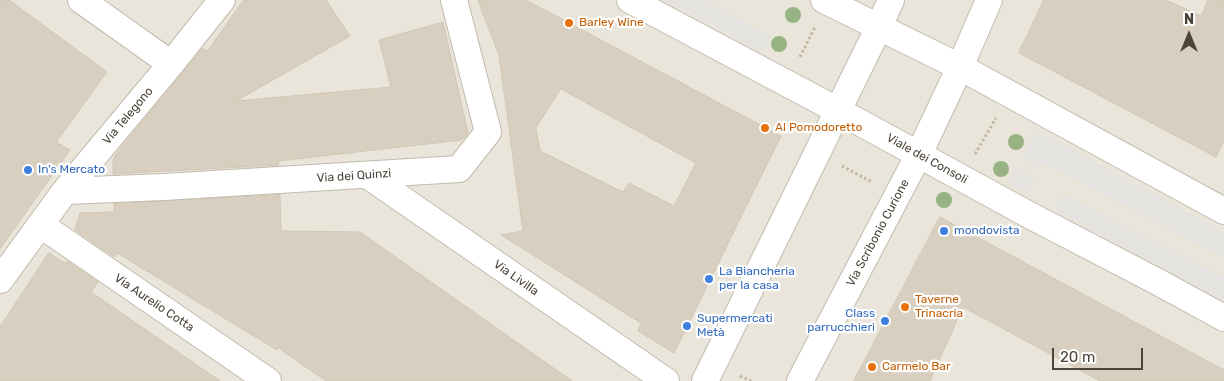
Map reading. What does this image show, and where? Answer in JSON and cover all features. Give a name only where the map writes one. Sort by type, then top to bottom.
[{"type":"street","points":[[81,0],[171,64]]},
{"type":"street","name":"Via Telegono","points":[[0,280],[65,192],[222,0]]},
{"type":"street","name":"Via dei Quinzi","points":[[65,192],[459,169],[488,132],[454,0]]},
{"type":"street","name":"Viale dei Consoli","points":[[630,0],[1224,318]]},
{"type":"street","points":[[705,381],[891,0]]},
{"type":"street","name":"Via Scribonio Curione","points":[[800,381],[919,154],[960,67],[988,0]]},
{"type":"street","points":[[821,12],[879,27],[960,67],[1224,211]]},
{"type":"street","name":"Via Livilla","points":[[367,175],[666,381]]},
{"type":"street","name":"Via Aurelio Cotta","points":[[40,225],[268,381]]},
{"type":"path","points":[[799,58],[821,12]]},
{"type":"path","points":[[972,160],[999,114]]},
{"type":"path","points":[[838,164],[876,183]]},
{"type":"shaded area","points":[[0,0],[1224,0],[1224,381],[0,381]]},
{"type":"shaded area","points":[[665,0],[705,0],[771,36],[763,52]]},
{"type":"shaded area","points":[[1036,130],[1224,232],[1224,258],[1044,163],[1040,169],[1022,157]]},
{"type":"shaded area","points":[[1016,167],[1036,178],[1029,191],[1025,192],[1008,183]]},
{"type":"shaded area","points":[[1063,194],[1224,277],[1224,301],[1059,212],[1055,205]]},
{"type":"building","points":[[0,0],[9,0],[107,72],[56,142],[70,150],[0,249]]},
{"type":"building","points":[[244,0],[326,0],[350,36],[236,101],[391,87],[379,40],[443,22],[468,133],[462,140],[278,161],[279,165],[113,174],[113,159],[123,145],[203,48],[207,51]]},
{"type":"building","points":[[478,0],[526,0],[781,136],[674,353],[638,331],[641,323],[501,235],[523,231],[499,55]],"holes":[[[561,89],[696,163],[674,206],[629,183],[623,192],[540,151],[536,128]]]},
{"type":"building","points":[[1044,0],[1166,0],[1201,16],[1208,0],[1224,0],[1224,140],[1216,157],[1019,53]]},
{"type":"building","points":[[280,195],[281,231],[360,232],[572,381],[326,381],[277,347],[277,350],[117,253],[114,257],[75,230],[80,213],[114,212],[114,204]]},
{"type":"building","points":[[940,217],[1224,370],[1224,381],[1100,381],[963,307],[930,381],[854,381]]},
{"type":"building","points":[[49,253],[66,264],[67,261],[98,282],[91,292],[220,381],[0,381],[0,327]]},
{"type":"place","name":"Barley Wine","points":[[569,23]]},
{"type":"place","name":"Al Pomodoretto","points":[[765,128]]},
{"type":"place","name":"In's Mercato","points":[[28,170]]},
{"type":"place","name":"mondovista","points":[[944,231]]},
{"type":"place","name":"La Biancheria per la casa","points":[[709,279]]},
{"type":"place","name":"Taverne Trinacria","points":[[905,307]]},
{"type":"place","name":"Class parrucchieri","points":[[885,321]]},
{"type":"place","name":"Supermercati Metà","points":[[687,326]]},
{"type":"place","name":"Carmelo Bar","points":[[872,367]]}]
